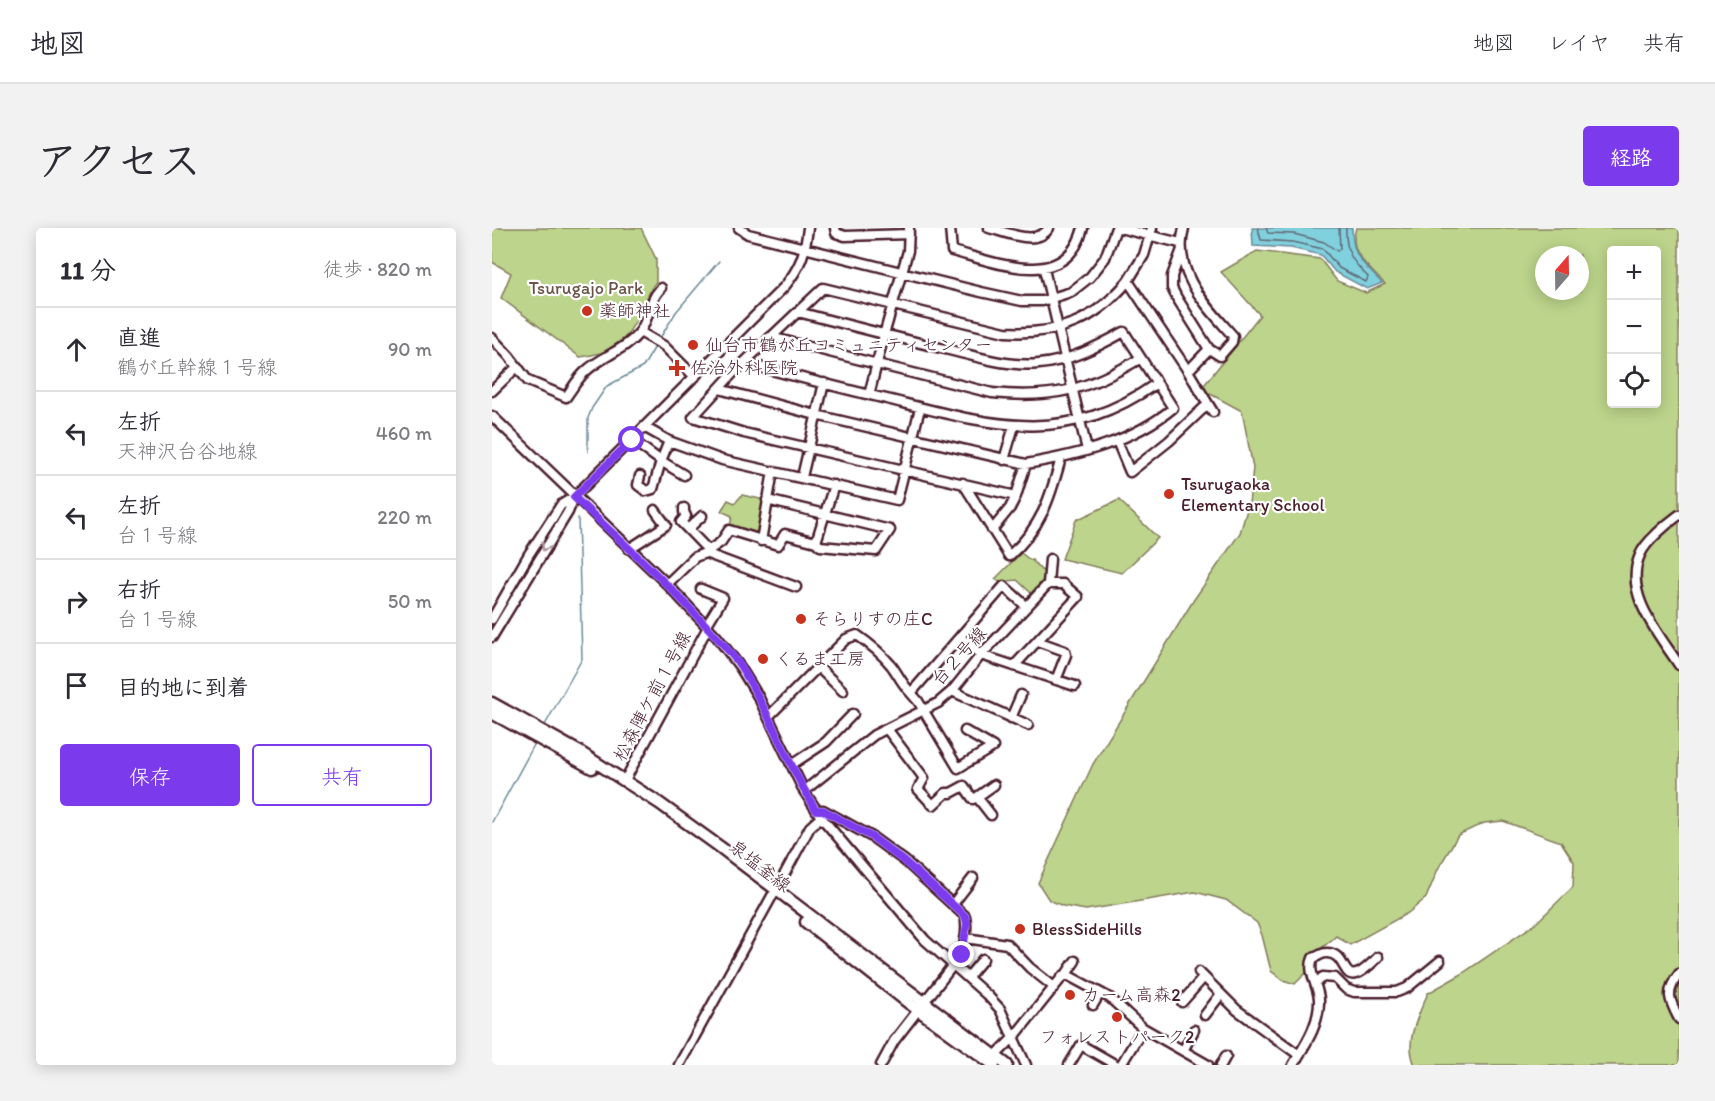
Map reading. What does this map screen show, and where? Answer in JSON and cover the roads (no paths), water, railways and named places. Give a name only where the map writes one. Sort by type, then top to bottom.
[{"type":"main road","name":"泉塩釜線","points":[[492,704],[625,780],[720,847],[774,893]]},
{"type":"main road","name":"泉塩釜線","points":[[492,713],[580,760],[630,791],[774,893],[991,1062],[1007,1065]]},
{"type":"street","points":[[739,228],[748,234],[754,232],[805,248],[1022,301],[1042,301],[1071,292],[1090,277],[1105,258],[1118,228],[1151,232],[1181,248],[1190,280],[1200,296],[1233,336],[1232,342],[1220,356],[1209,349],[1172,288],[1172,276],[1181,248],[1184,228]]},
{"type":"street","points":[[775,228],[776,240]]},
{"type":"street","points":[[492,619],[529,554],[561,505],[574,497],[785,286],[798,269],[805,248],[808,228]]},
{"type":"street","points":[[835,228],[836,233],[845,236],[909,231],[909,251],[869,395]]},
{"type":"street","points":[[950,228],[952,250],[1023,269],[1044,268],[1060,262],[1074,249],[1083,228]]},
{"type":"street","points":[[989,228],[1034,238],[1046,233],[1048,228]]},
{"type":"street","points":[[1016,496],[744,433],[693,417],[770,337],[823,288],[1005,333],[1032,334],[1058,329],[1097,312],[1128,281],[1144,255],[1151,232]]},
{"type":"street","points":[[1044,268],[1087,450]]},
{"type":"street","points":[[1117,441],[1130,472],[1210,408],[1128,281]]},
{"type":"street","points":[[492,338],[528,381],[566,397],[586,371],[624,347],[640,332],[648,315],[652,298],[661,288]]},
{"type":"street","points":[[719,389],[816,415],[1026,464],[1061,458],[1117,441],[1158,420],[1173,408],[1124,332],[1094,349],[1065,360],[1039,364],[1009,364],[798,312]]},
{"type":"street","points":[[640,332],[658,343],[695,377]]},
{"type":"street","points":[[770,337],[992,393],[1026,396],[1073,390],[1096,382],[1141,358]]},
{"type":"street","points":[[1188,371],[1209,349]]},
{"type":"street","points":[[744,363],[920,408],[985,423],[1014,426],[1058,424],[1080,419],[1125,403],[1157,383]]},
{"type":"street","points":[[492,392],[517,367]]},
{"type":"street","points":[[802,477],[824,383]]},
{"type":"street","points":[[644,427],[669,441],[722,460],[897,500],[920,408]]},
{"type":"street","points":[[492,416],[667,584],[707,626],[740,667],[768,717],[804,791],[818,813],[917,932],[968,977],[1000,1010],[1026,1065]]},
{"type":"street","points":[[1004,460],[1014,426]]},
{"type":"street","points":[[632,440],[684,475]]},
{"type":"street","points":[[640,476],[638,485],[646,491],[653,489],[669,441]]},
{"type":"street","points":[[963,483],[1009,556],[1034,531],[1046,509],[1061,458]]},
{"type":"street","points":[[992,530],[1010,508],[1026,464]]},
{"type":"street","points":[[761,541],[773,471]]},
{"type":"street","points":[[816,542],[834,485]]},
{"type":"street","points":[[492,638],[568,512],[574,497]]},
{"type":"street","points":[[667,584],[695,557],[721,542],[729,530],[778,545],[785,534],[816,542],[820,546],[876,551],[890,530],[767,500]]},
{"type":"street","points":[[684,508],[686,516],[681,522],[706,552],[796,587]]},
{"type":"street","points":[[629,549],[666,525],[655,510]]},
{"type":"street","points":[[1679,514],[1640,553],[1635,586],[1649,619],[1679,665]]},
{"type":"street","points":[[688,530],[702,516]]},
{"type":"street","points":[[1014,666],[1078,597],[1063,584],[1048,584],[1050,559]]},
{"type":"street","name":"台２号線","points":[[804,791],[874,735],[938,703],[952,691],[981,655],[1048,584]]},
{"type":"street","points":[[910,693],[1004,586],[1026,606]]},
{"type":"street","name":"松森陣ケ前１号線","points":[[625,780],[723,598],[701,589]]},
{"type":"street","points":[[768,717],[846,639],[857,635],[871,644],[892,666],[958,768],[993,747],[965,731]]},
{"type":"street","points":[[960,637],[981,655],[1075,686]]},
{"type":"street","points":[[1037,641],[1065,651],[1066,655],[1056,680]]},
{"type":"street","points":[[818,667],[843,691]]},
{"type":"street","points":[[952,691],[1028,725]]},
{"type":"street","points":[[1011,718],[1021,695]]},
{"type":"street","points":[[792,765],[826,742],[853,714]]},
{"type":"street","points":[[887,729],[924,778],[918,789],[933,805],[946,793],[951,793],[964,786],[974,799],[994,785]]},
{"type":"street","points":[[977,797],[991,815]]},
{"type":"street","points":[[679,1065],[810,827],[818,813],[823,810],[872,837],[904,861],[965,916],[965,938],[955,967],[894,1041],[881,1065]]},
{"type":"street","points":[[953,904],[973,878]]},
{"type":"street","points":[[965,938],[1007,944],[1030,968],[1054,987]]},
{"type":"street","points":[[1293,1065],[1316,1021],[1319,995],[1310,966],[1313,958],[1326,953],[1335,955],[1346,972],[1353,975],[1362,973],[1378,957]]},
{"type":"street","points":[[968,977],[983,959]]},
{"type":"street","points":[[991,1062],[1065,976],[1075,961]]},
{"type":"street","points":[[1315,983],[1323,977],[1335,978],[1346,989],[1354,992],[1397,992],[1407,988],[1440,961]]},
{"type":"street","points":[[1679,974],[1669,991],[1679,1019]]},
{"type":"street","points":[[1182,1002],[1201,975],[1237,1010],[1299,1055]]},
{"type":"street","points":[[1065,976],[1110,998],[1143,1028],[1203,1064]]},
{"type":"street","points":[[1093,1005],[1100,993]]},
{"type":"street","points":[[1205,1015],[1221,994]]},
{"type":"street","points":[[1121,1065],[1143,1028]]},
{"type":"street","points":[[1183,1051],[1194,1030]]},
{"type":"street","points":[[1069,1065],[1081,1046],[1116,1065]]},
{"type":"street","points":[[1221,1065],[1226,1056]]},
{"type":"water","points":[[1252,228],[1352,228],[1356,253],[1364,265],[1382,283],[1367,289],[1335,272],[1321,255],[1291,248],[1253,246]]},
{"type":"waterway","points":[[660,338],[676,312],[719,261]]},
{"type":"waterway","points":[[588,452],[588,418],[592,408],[607,386],[643,367],[656,345]]},
{"type":"waterway","points":[[545,725],[582,659],[578,518]]},
{"type":"waterway","points":[[492,822],[534,745]]},
{"type":"place","name":"薬師神社","points":[[587,311]]},
{"type":"place","name":"仙台市鶴が丘コミュニティセンター","points":[[693,345]]},
{"type":"place","name":"佐治外科医院","points":[[677,368]]},
{"type":"place","name":"Tsurugaoka Elementary School","points":[[1169,494]]},
{"type":"place","name":"そらりすの庄C","points":[[801,619]]},
{"type":"place","name":"くるま工房","points":[[763,659]]},
{"type":"place","name":"BlessSideHills","points":[[1020,929]]},
{"type":"place","name":"カーム高森2","points":[[1070,995]]},
{"type":"place","name":"フォレストパーク2","points":[[1117,1017]]},
{"type":"park label","name":"Tsurugajo Park","points":[[586,288]]}]
